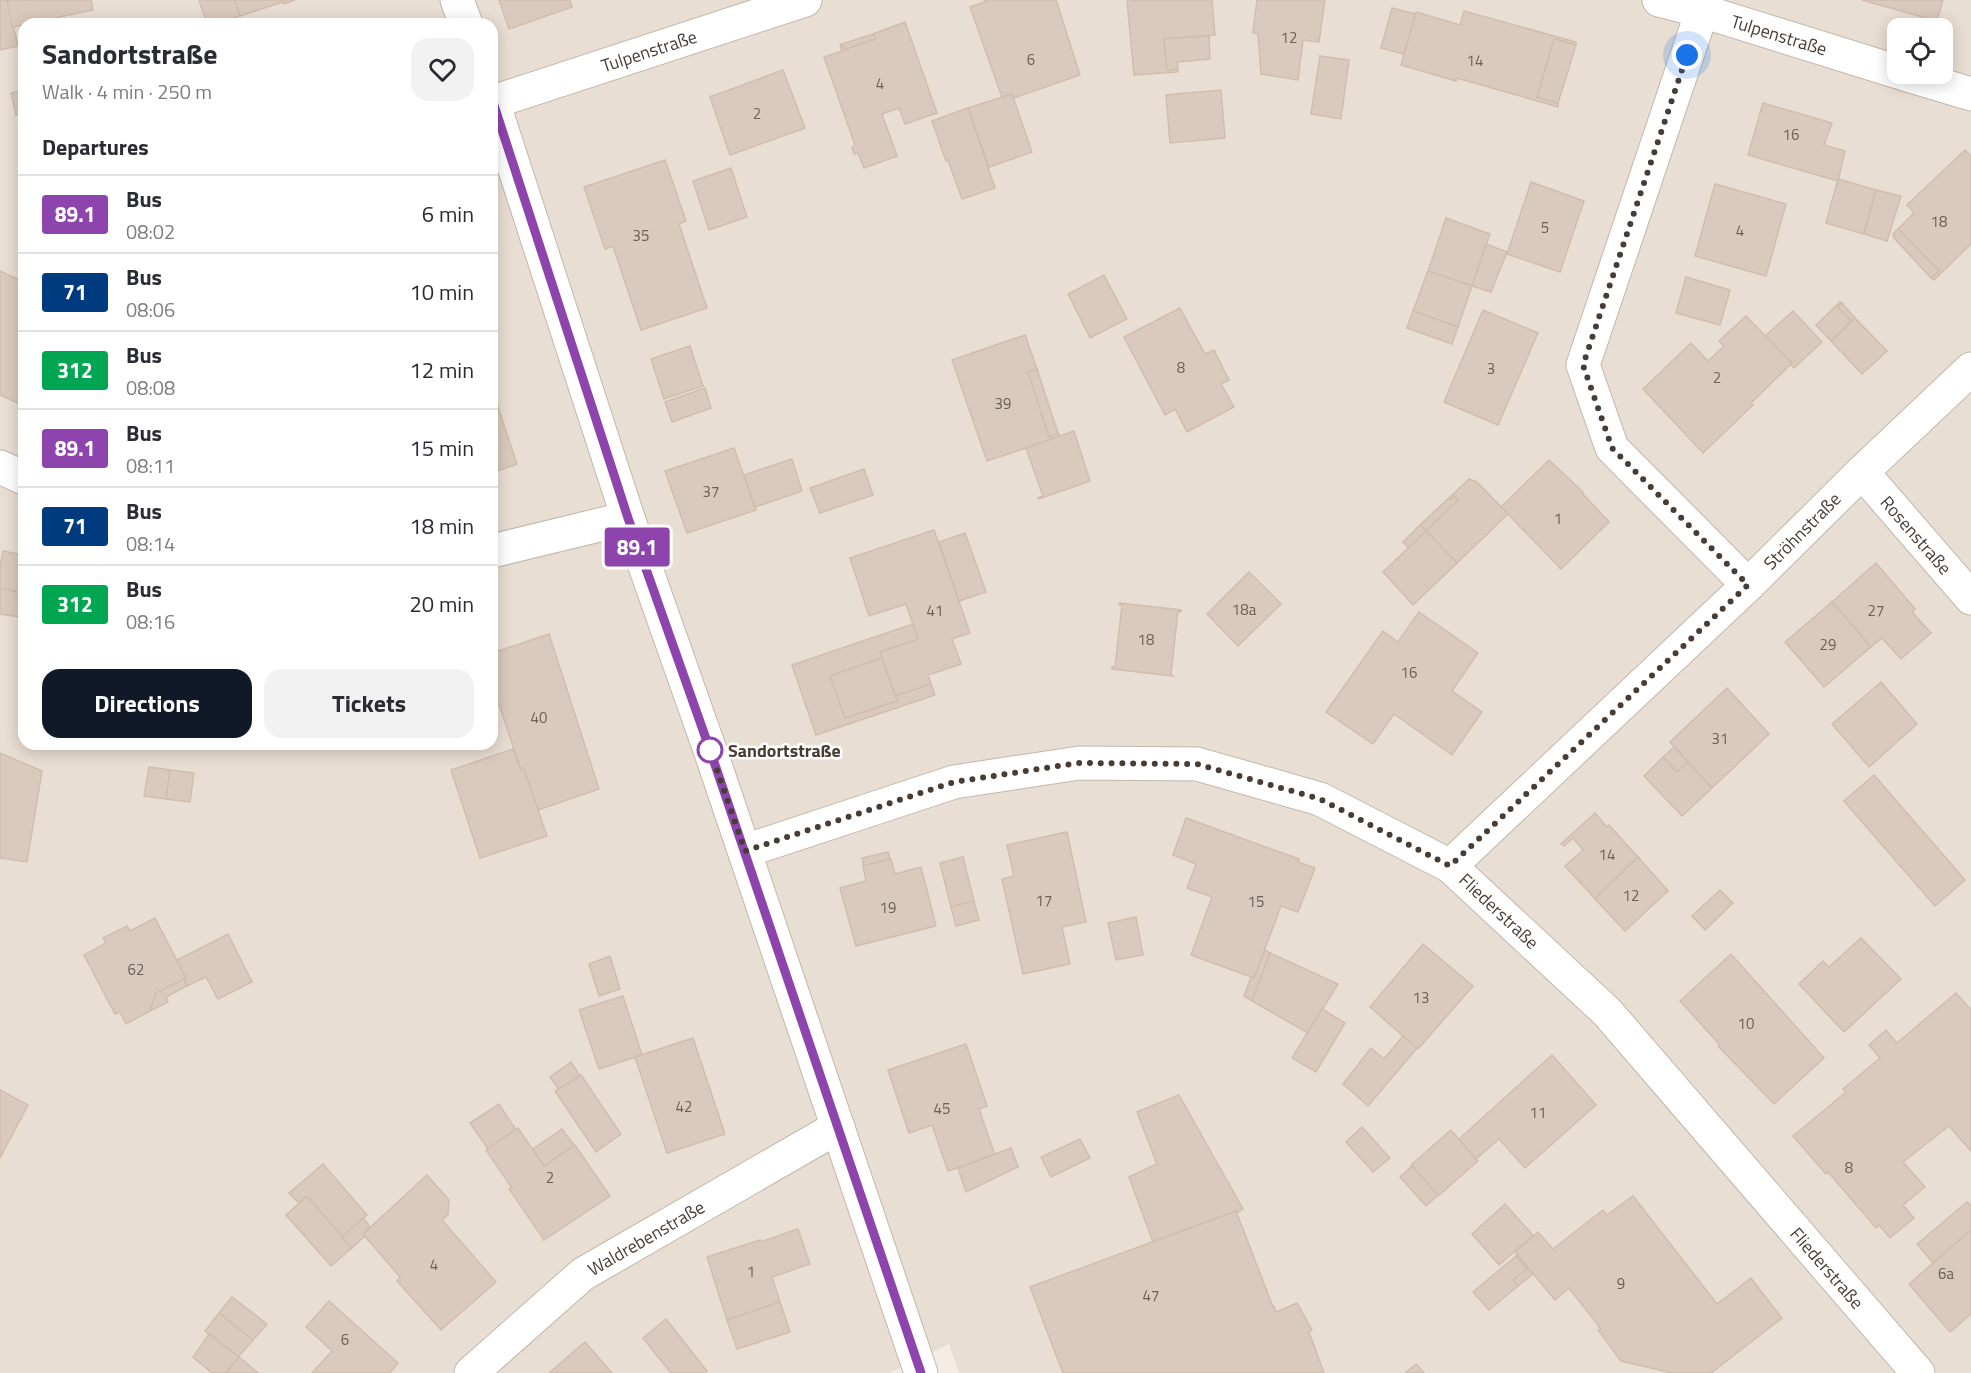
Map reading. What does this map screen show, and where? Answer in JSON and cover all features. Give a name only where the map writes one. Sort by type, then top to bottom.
[{"type":"street","points":[[457,0],[464,18]]},
{"type":"street","name":"Tulpenstraße","points":[[498,99],[805,0]]},
{"type":"street","name":"Tulpenstraße","points":[[1659,0],[1702,11],[1887,69]]},
{"type":"street","points":[[1702,11],[1583,365],[1612,448],[1748,585]]},
{"type":"street","points":[[1938,84],[1971,94]]},
{"type":"street","points":[[498,116],[628,518],[745,851],[921,1373]]},
{"type":"street","name":"Ströhnstraße","points":[[1450,866],[1748,585],[1862,472],[1971,369]]},
{"type":"street","points":[[0,467],[18,475]]},
{"type":"street","name":"Rosenstraße","points":[[1862,472],[1971,598]]},
{"type":"street","points":[[498,550],[628,518]]},
{"type":"street","name":"Fliederstraße","points":[[745,851],[954,782],[1078,763],[1197,764],[1320,799],[1450,866],[1607,1012],[1913,1372]]},
{"type":"street","name":"Waldrebenstraße","points":[[471,1373],[583,1274],[838,1127]]},
{"type":"shaded area","points":[[0,0],[1971,0],[1971,1373],[959,1373],[949,1344],[890,1373],[0,1373]]},
{"type":"building","points":[[0,0],[7,0],[18,46],[0,50]]},
{"type":"building","points":[[7,0],[91,0],[93,10],[55,18],[18,18],[18,26],[12,27]]},
{"type":"building","points":[[199,0],[235,0],[240,16],[234,18],[205,18]]},
{"type":"building","points":[[235,0],[295,0],[240,16]]},
{"type":"building","points":[[499,0],[570,0],[572,7],[509,29]]},
{"type":"building","points":[[984,0],[1056,0],[1080,75],[1014,98],[1012,94],[1002,97],[970,7],[985,2]]},
{"type":"building","points":[[1127,0],[1212,0],[1215,35],[1164,39],[1167,70],[1178,69],[1177,72],[1134,75]]},
{"type":"building","points":[[1257,0],[1325,0],[1319,42],[1303,40],[1298,80],[1261,74],[1258,34],[1253,33]]},
{"type":"building","points":[[1862,0],[1943,0],[1938,18],[1926,18]]},
{"type":"building","points":[[1392,8],[1416,14],[1404,54],[1381,48]]},
{"type":"building","points":[[1464,11],[1576,42],[1576,45],[1554,39],[1537,97],[1558,103],[1558,107],[1457,78],[1456,81],[1401,65],[1416,12],[1460,25]]},
{"type":"building","points":[[905,22],[937,113],[905,124],[899,108],[882,114],[897,156],[864,168],[858,153],[854,154],[852,147],[855,145],[824,57],[842,51],[840,45],[842,44],[844,50],[875,39],[873,34]]},
{"type":"building","points":[[873,34],[875,39],[844,50],[842,44]]},
{"type":"building","points":[[1209,36],[1210,59],[1177,62],[1178,69],[1167,70],[1164,39]]},
{"type":"building","points":[[1554,39],[1576,45],[1558,103],[1537,97]]},
{"type":"building","points":[[1320,56],[1349,60],[1341,119],[1311,114]]},
{"type":"building","points":[[783,70],[805,128],[730,155],[710,97]]},
{"type":"building","points":[[1221,90],[1225,138],[1170,143],[1166,95]]},
{"type":"building","points":[[18,91],[18,114],[16,115],[11,93]]},
{"type":"building","points":[[1012,94],[1032,152],[989,167],[968,108]]},
{"type":"building","points":[[1763,103],[1832,123],[1824,145],[1845,151],[1838,181],[1748,155]]},
{"type":"building","points":[[968,108],[995,188],[962,199],[932,121]]},
{"type":"building","points":[[1965,150],[1971,156],[1971,244],[1934,280],[1931,278],[1939,271],[1898,229],[1914,213],[1907,205]]},
{"type":"building","points":[[665,160],[686,221],[679,224],[707,308],[641,330],[613,246],[605,249],[584,187]]},
{"type":"building","points":[[731,168],[747,217],[709,230],[693,181]]},
{"type":"building","points":[[1838,179],[1876,190],[1864,234],[1826,223]]},
{"type":"building","points":[[1531,182],[1584,201],[1560,272],[1507,254]]},
{"type":"building","points":[[1715,184],[1786,204],[1766,276],[1695,256]]},
{"type":"building","points":[[1876,190],[1901,196],[1887,241],[1864,234]]},
{"type":"building","points":[[1446,218],[1490,234],[1472,286],[1428,271]]},
{"type":"building","points":[[1898,229],[1939,271],[1931,278],[1893,237]]},
{"type":"building","points":[[1486,244],[1507,252],[1491,292],[1472,286]]},
{"type":"building","points":[[0,271],[18,279],[18,403],[0,395]]},
{"type":"building","points":[[1428,271],[1472,286],[1458,327],[1413,311]]},
{"type":"building","points":[[1104,275],[1127,319],[1090,338],[1068,294]]},
{"type":"building","points":[[1686,277],[1730,290],[1720,325],[1676,313]]},
{"type":"building","points":[[1840,302],[1842,303],[1838,307],[1851,321],[1831,341],[1816,325]]},
{"type":"building","points":[[1842,303],[1855,318],[1851,321],[1838,307]]},
{"type":"building","points":[[1180,308],[1205,354],[1214,350],[1229,380],[1221,384],[1234,407],[1187,432],[1175,409],[1165,415],[1124,337]]},
{"type":"building","points":[[1483,310],[1538,333],[1498,425],[1444,402]]},
{"type":"building","points":[[1413,311],[1458,327],[1452,344],[1407,328]]},
{"type":"building","points":[[1793,311],[1822,342],[1794,368],[1792,363],[1765,336]]},
{"type":"building","points":[[1746,316],[1792,363],[1751,403],[1753,405],[1703,453],[1643,389],[1691,343],[1708,361],[1724,346],[1719,341]]},
{"type":"building","points":[[1855,318],[1887,351],[1862,374],[1831,341]]},
{"type":"building","points":[[1025,335],[1037,369],[1028,372],[1049,437],[1058,433],[1060,437],[987,461],[952,360]]},
{"type":"building","points":[[690,346],[703,386],[664,399],[651,359]]},
{"type":"building","points":[[1037,369],[1058,433],[1049,437],[1028,372]]},
{"type":"building","points":[[705,388],[711,408],[672,422],[665,402]]},
{"type":"building","points":[[498,407],[517,464],[498,471]]},
{"type":"building","points":[[1074,431],[1090,481],[1039,499],[1043,496],[1026,448]]},
{"type":"building","points":[[734,448],[756,510],[687,533],[665,471]]},
{"type":"building","points":[[792,459],[802,491],[755,507],[744,475]]},
{"type":"building","points":[[1549,460],[1583,492],[1609,522],[1561,569],[1501,507]]},
{"type":"building","points":[[864,469],[873,495],[820,513],[810,488]]},
{"type":"building","points":[[1469,479],[1477,482],[1508,514],[1457,563],[1426,531],[1458,500],[1454,496],[1450,500],[1449,498]]},
{"type":"building","points":[[1454,496],[1458,500],[1426,531],[1420,525]]},
{"type":"building","points":[[1420,525],[1426,531],[1409,548],[1403,542]]},
{"type":"building","points":[[934,530],[970,633],[952,639],[961,664],[928,675],[931,684],[895,696],[880,652],[918,639],[906,604],[869,616],[850,558]]},
{"type":"building","points":[[1426,531],[1457,563],[1413,605],[1383,572]]},
{"type":"building","points":[[965,533],[986,592],[959,601],[939,542]]},
{"type":"building","points":[[3,551],[18,554],[18,592],[0,588]]},
{"type":"building","points":[[1876,563],[1915,609],[1912,612],[1931,633],[1901,659],[1882,638],[1871,647],[1832,602]]},
{"type":"building","points":[[1249,572],[1281,604],[1238,646],[1207,614]]},
{"type":"building","points":[[0,588],[18,592],[18,617],[0,614]]},
{"type":"building","points":[[1832,602],[1871,647],[1824,687],[1785,642]]},
{"type":"building","points":[[1120,603],[1181,610],[1181,612],[1178,611],[1171,674],[1173,676],[1112,669],[1115,667],[1122,605],[1119,605]]},
{"type":"building","points":[[1419,612],[1478,653],[1452,691],[1482,712],[1452,755],[1394,714],[1373,744],[1326,712],[1383,631],[1398,642]]},
{"type":"building","points":[[913,624],[918,639],[880,652],[882,658],[830,676],[845,718],[897,701],[895,696],[931,684],[935,695],[816,735],[792,665]]},
{"type":"building","points":[[549,634],[599,789],[538,810],[524,769],[521,770],[498,702],[498,651]]},
{"type":"building","points":[[882,658],[897,701],[845,718],[830,676]]},
{"type":"building","points":[[1881,682],[1917,724],[1869,767],[1832,724]]},
{"type":"building","points":[[1727,688],[1769,734],[1712,788],[1670,742]]},
{"type":"building","points":[[1674,747],[1688,762],[1677,772],[1663,757]]},
{"type":"building","points":[[513,749],[521,770],[524,769],[547,836],[480,858],[451,770]]},
{"type":"building","points":[[0,753],[42,771],[27,862],[0,858]]},
{"type":"building","points":[[1663,757],[1677,772],[1688,762],[1712,788],[1682,816],[1644,776]]},
{"type":"building","points":[[149,767],[170,770],[166,799],[144,796]]},
{"type":"building","points":[[170,770],[194,773],[190,802],[166,799]]},
{"type":"building","points":[[1874,775],[1965,880],[1935,906],[1844,801]]},
{"type":"building","points":[[1595,813],[1638,857],[1595,899],[1565,866],[1583,850],[1573,838],[1564,846],[1561,844]]},
{"type":"building","points":[[1186,818],[1299,859],[1298,862],[1315,868],[1298,912],[1281,906],[1254,978],[1191,955],[1212,897],[1187,888],[1196,864],[1173,855]]},
{"type":"building","points":[[1067,832],[1086,922],[1062,927],[1070,964],[1023,974],[1002,879],[1014,876],[1007,845]]},
{"type":"building","points":[[888,852],[890,859],[864,866],[862,858]]},
{"type":"building","points":[[963,857],[974,901],[951,907],[940,863]]},
{"type":"building","points":[[1638,857],[1668,891],[1625,931],[1595,899]]},
{"type":"building","points":[[891,859],[895,874],[921,867],[936,926],[856,946],[840,888],[866,881],[863,866]]},
{"type":"building","points":[[1720,890],[1733,903],[1705,930],[1692,916]]},
{"type":"building","points":[[974,901],[979,920],[956,926],[951,907]]},
{"type":"building","points":[[1136,917],[1143,955],[1116,960],[1108,923]]},
{"type":"building","points":[[155,918],[186,978],[156,993],[150,1011],[126,1024],[120,1012],[115,1014],[84,955],[106,943],[103,938],[127,926],[130,931]]},
{"type":"building","points":[[228,934],[252,982],[218,999],[206,977],[187,986],[184,979],[186,978],[177,960]]},
{"type":"building","points":[[1861,938],[1901,979],[1844,1032],[1799,984],[1823,961],[1829,967]]},
{"type":"building","points":[[1423,944],[1473,986],[1418,1049],[1370,1007]]},
{"type":"building","points":[[1265,950],[1270,953],[1252,1001],[1244,996]]},
{"type":"building","points":[[1270,953],[1338,984],[1308,1033],[1252,1001]]},
{"type":"building","points":[[1731,954],[1824,1058],[1774,1104],[1718,1046],[1719,1044],[1680,1001]]},
{"type":"building","points":[[610,956],[620,989],[599,996],[589,964]]},
{"type":"building","points":[[184,979],[187,986],[166,997],[168,1002],[150,1011],[156,993]]},
{"type":"building","points":[[1956,993],[1971,1010],[1971,1151],[1949,1126],[1903,1162],[1925,1187],[1903,1205],[1914,1218],[1890,1238],[1879,1225],[1876,1228],[1828,1172],[1826,1174],[1793,1136],[1846,1092],[1843,1089],[1880,1058],[1869,1045],[1886,1030],[1897,1043]]},
{"type":"building","points":[[623,996],[642,1055],[599,1069],[579,1010]]},
{"type":"building","points":[[1322,1009],[1345,1023],[1316,1072],[1292,1058]]},
{"type":"building","points":[[1403,1036],[1417,1048],[1368,1106],[1343,1084],[1371,1048],[1384,1059]]},
{"type":"building","points":[[693,1038],[725,1134],[667,1153],[635,1057]]},
{"type":"building","points":[[966,1044],[987,1106],[979,1109],[995,1155],[948,1171],[932,1125],[909,1133],[888,1070]]},
{"type":"building","points":[[1552,1055],[1596,1105],[1525,1168],[1499,1139],[1476,1159],[1459,1139]]},
{"type":"building","points":[[571,1062],[580,1076],[559,1090],[550,1077]]},
{"type":"building","points":[[581,1075],[621,1134],[596,1152],[555,1091]]},
{"type":"building","points":[[0,1090],[28,1105],[0,1158]]},
{"type":"building","points":[[1179,1095],[1243,1209],[1153,1242],[1129,1177],[1157,1164],[1137,1112]]},
{"type":"building","points":[[499,1104],[516,1130],[488,1149],[470,1123]]},
{"type":"building","points":[[1362,1127],[1390,1158],[1373,1172],[1346,1142]]},
{"type":"building","points":[[518,1128],[544,1166],[575,1145],[610,1196],[544,1240],[486,1150]]},
{"type":"building","points":[[562,1129],[574,1145],[544,1166],[533,1149]]},
{"type":"building","points":[[1451,1130],[1478,1161],[1438,1196],[1411,1165]]},
{"type":"building","points":[[1080,1139],[1090,1158],[1051,1177],[1041,1157]]},
{"type":"building","points":[[1011,1148],[1018,1167],[966,1192],[958,1168]]},
{"type":"building","points":[[323,1164],[367,1215],[342,1237],[307,1196],[299,1203],[289,1193]]},
{"type":"building","points":[[1412,1166],[1438,1195],[1426,1206],[1400,1177]]},
{"type":"building","points":[[427,1175],[449,1200],[448,1215],[442,1220],[496,1282],[441,1330],[397,1281],[400,1277],[363,1234]]},
{"type":"building","points":[[307,1196],[352,1248],[331,1266],[286,1215]]},
{"type":"building","points":[[1633,1196],[1717,1304],[1751,1278],[1782,1318],[1711,1373],[1672,1373],[1621,1361],[1598,1330],[1601,1329],[1569,1288],[1555,1300],[1515,1252],[1538,1232],[1553,1249],[1603,1210],[1607,1215]]},
{"type":"building","points":[[1967,1202],[1971,1206],[1971,1230],[1933,1263],[1917,1244]]},
{"type":"building","points":[[1505,1204],[1533,1235],[1499,1265],[1472,1234]]},
{"type":"building","points":[[1236,1211],[1273,1307],[1276,1312],[1297,1303],[1312,1330],[1309,1332],[1324,1373],[1063,1373],[1030,1287]]},
{"type":"building","points":[[363,1218],[370,1227],[363,1234],[365,1236],[352,1248],[342,1237]]},
{"type":"building","points":[[798,1229],[810,1264],[772,1277],[780,1302],[727,1320],[707,1257]]},
{"type":"building","points":[[1971,1230],[1971,1314],[1950,1332],[1909,1284]]},
{"type":"building","points":[[1518,1255],[1533,1274],[1518,1286],[1513,1280],[1527,1269],[1516,1256]]},
{"type":"building","points":[[1516,1256],[1527,1269],[1513,1280],[1518,1286],[1489,1310],[1473,1292]]},
{"type":"building","points":[[232,1297],[267,1324],[253,1340],[219,1313]]},
{"type":"building","points":[[329,1301],[398,1363],[390,1373],[312,1373],[332,1351],[306,1327]]},
{"type":"building","points":[[780,1302],[790,1332],[737,1349],[727,1320]]},
{"type":"building","points":[[219,1313],[253,1340],[238,1357],[205,1331]]},
{"type":"building","points":[[666,1319],[707,1371],[704,1373],[671,1373],[643,1338]]},
{"type":"building","points":[[209,1334],[239,1357],[226,1373],[212,1373],[193,1357]]},
{"type":"building","points":[[585,1342],[612,1373],[549,1373]]},
{"type":"building","points":[[239,1357],[258,1373],[226,1373]]},
{"type":"building","points":[[1416,1364],[1424,1373],[1405,1373]]},
{"type":"bus line","name":"89.1","points":[[498,117],[653,593],[710,750],[921,1373]]},
{"type":"place","name":"Sandortstraße","points":[[710,750]]},
{"type":"route","points":[[710,750],[745,851],[954,782],[1078,763],[1197,764],[1320,799],[1450,866],[1748,585],[1612,448],[1583,365],[1687,55]]}]
